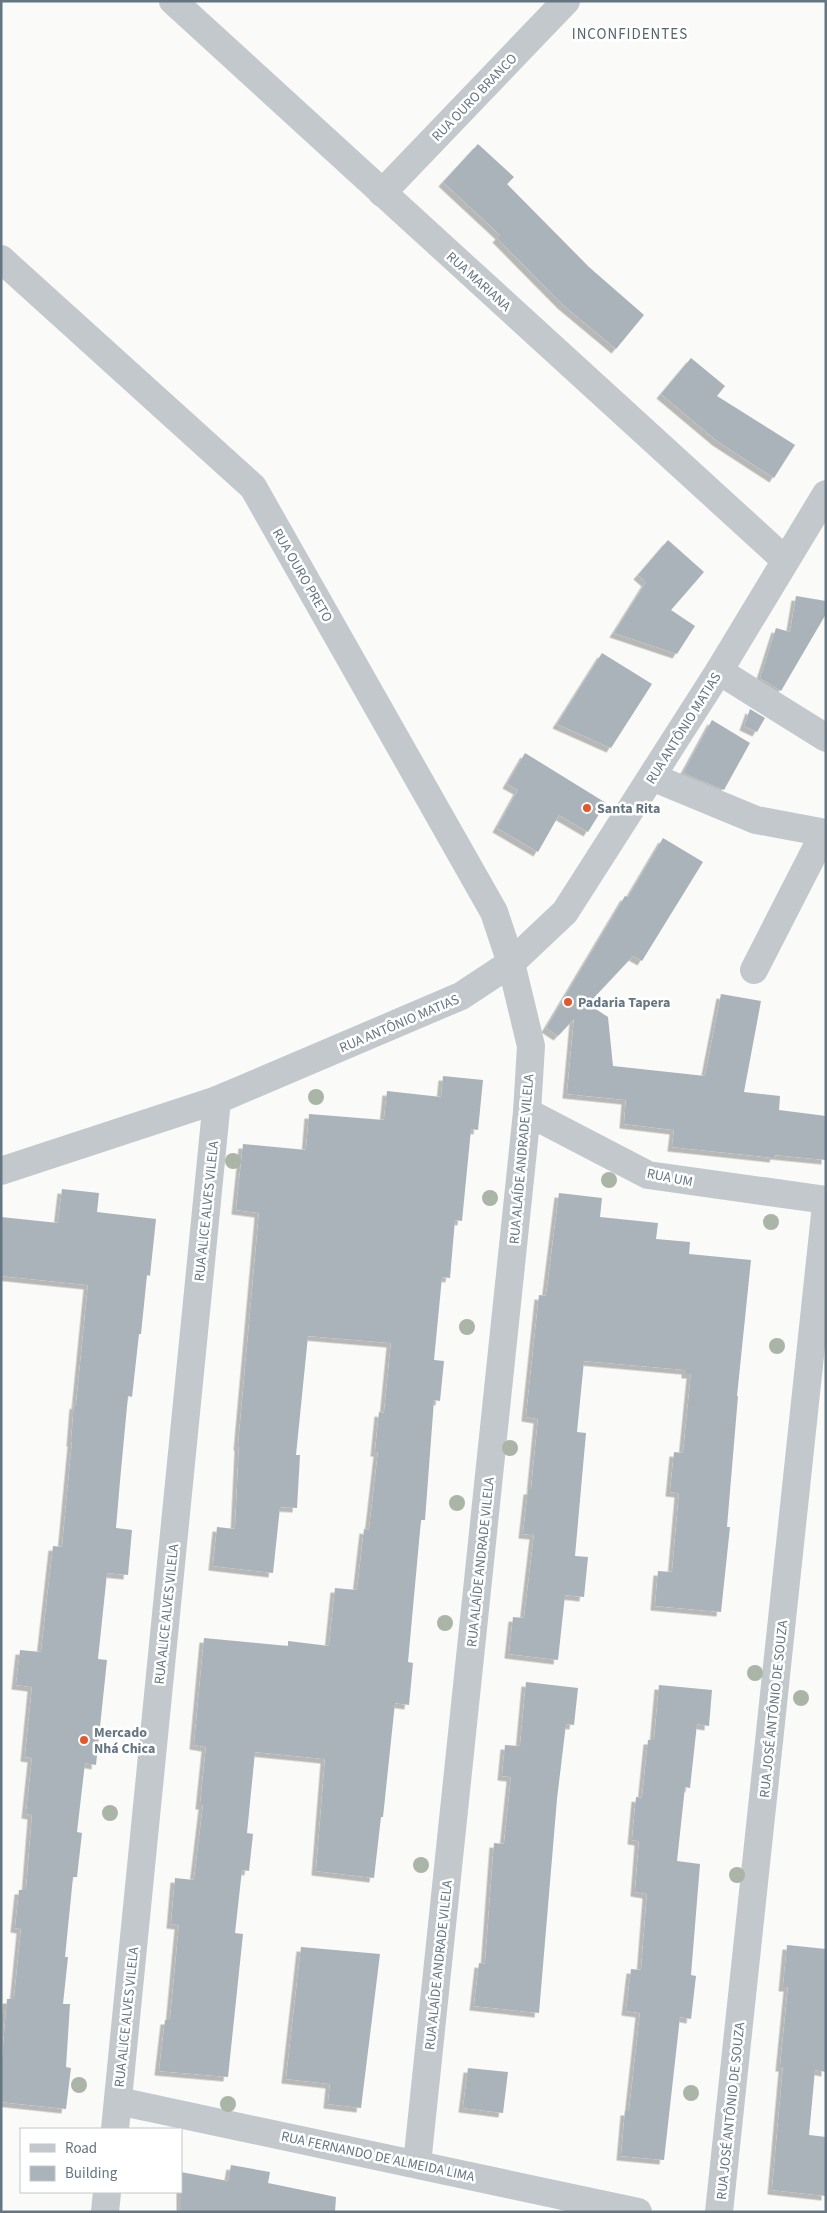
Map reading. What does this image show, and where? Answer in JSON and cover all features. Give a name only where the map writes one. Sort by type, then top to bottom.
[{"type":"street","name":"RUA MARIANA","points":[[172,1],[785,560]]},
{"type":"street","name":"RUA OURO BRANCO","points":[[382,194],[566,1]]},
{"type":"street","name":"RUA OURO PRETO","points":[[1,259],[253,487],[494,912],[511,963]]},
{"type":"street","name":"RUA ANTÔNIO MATIAS","points":[[1,1171],[217,1100],[461,996],[511,963],[566,912],[719,671],[826,494]]},
{"type":"street","points":[[719,671],[826,738]]},
{"type":"street","points":[[652,777],[756,820],[825,833],[754,970]]},
{"type":"street","name":"RUA ALAÍDE ANDRADE VILELA","points":[[417,2164],[527,1112],[531,1046],[511,963]]},
{"type":"street","name":"RUA ALICE ALVES VILELA","points":[[115,2128],[217,1100]]},
{"type":"street","name":"RUA UM","points":[[527,1112],[648,1175],[826,1200]]},
{"type":"street","name":"RUA JOSÉ ANTÔNIO DE SOUZA","points":[[720,2212],[826,1206]]},
{"type":"street","name":"RUA FERNANDO DE ALMEIDA LIMA","points":[[118,2101],[638,2212]]},
{"type":"street","points":[[105,2212],[107,2193]]},
{"type":"building","points":[[478,144],[514,177],[507,184],[589,267],[644,315],[616,349],[562,304],[497,238],[500,235],[443,182]]},
{"type":"building","points":[[691,358],[725,386],[717,396],[795,445],[774,478],[717,441],[661,394]]},
{"type":"building","points":[[668,540],[704,572],[671,610],[695,626],[677,654],[614,633],[646,582],[638,575]]},
{"type":"building","points":[[796,596],[826,601],[826,614],[781,691],[760,678],[776,628],[790,632]]},
{"type":"building","points":[[602,653],[652,684],[611,748],[557,724]]},
{"type":"building","points":[[750,709],[765,718],[757,732],[744,726]]},
{"type":"building","points":[[712,720],[750,743],[724,790],[683,773]]},
{"type":"building","points":[[525,753],[606,803],[588,832],[559,815],[538,852],[497,828],[518,790],[507,784]]},
{"type":"building","points":[[663,838],[703,862],[642,961],[633,956],[588,1004],[608,1017],[613,1066],[705,1076],[721,994],[761,1001],[744,1092],[780,1096],[779,1110],[826,1116],[826,1160],[775,1155],[774,1158],[672,1147],[674,1130],[624,1124],[626,1100],[567,1094],[574,1019],[558,1036],[546,1028],[625,896],[628,897]]},
{"type":"building","points":[[443,1076],[483,1080],[478,1130],[471,1129],[462,1221],[455,1220],[450,1278],[442,1277],[434,1360],[444,1361],[440,1401],[434,1400],[425,1520],[421,1520],[408,1662],[413,1663],[409,1705],[395,1703],[383,1817],[381,1817],[374,1878],[316,1871],[325,1759],[255,1752],[247,1833],[253,1834],[249,1871],[242,1870],[235,1933],[243,1934],[228,2077],[159,2071],[165,2020],[170,2020],[179,1925],[171,1924],[175,1878],[194,1880],[203,1805],[200,1805],[206,1747],[194,1745],[204,1638],[288,1646],[288,1641],[329,1646],[335,1588],[357,1590],[364,1529],[369,1530],[378,1452],[375,1452],[379,1412],[384,1413],[391,1343],[308,1336],[296,1455],[300,1455],[297,1508],[280,1507],[273,1573],[213,1566],[217,1527],[235,1529],[238,1446],[259,1213],[236,1210],[243,1144],[306,1150],[309,1114],[384,1120],[387,1091],[441,1097]]},
{"type":"building","points":[[62,1189],[99,1193],[97,1212],[156,1219],[150,1276],[147,1275],[132,1397],[128,1396],[116,1528],[132,1530],[128,1575],[107,1573],[98,1659],[107,1660],[96,1765],[85,1763],[77,1832],[82,1833],[77,1877],[73,1877],[65,1957],[68,1957],[63,2004],[70,2004],[66,2067],[71,2068],[66,2109],[1,2102],[1,2071],[7,1999],[14,1999],[21,1929],[15,1928],[19,1890],[26,1890],[32,1815],[26,1814],[32,1758],[25,1757],[32,1687],[16,1685],[20,1650],[41,1652],[53,1546],[62,1547],[74,1404],[76,1405],[88,1285],[1,1276],[1,1217],[58,1223]]},
{"type":"building","points":[[559,1193],[602,1198],[600,1217],[658,1223],[656,1239],[690,1242],[689,1254],[751,1260],[737,1396],[727,1527],[730,1527],[721,1612],[655,1606],[658,1571],[672,1572],[679,1493],[670,1492],[674,1452],[683,1453],[691,1374],[686,1374],[686,1370],[584,1361],[577,1432],[586,1433],[575,1556],[588,1557],[584,1597],[565,1595],[558,1660],[509,1654],[513,1617],[524,1618],[534,1535],[523,1534],[528,1490],[531,1490],[538,1419],[526,1417],[539,1295],[546,1296]]},
{"type":"building","points":[[526,1682],[578,1688],[574,1725],[566,1724],[557,1799],[539,2013],[474,2006],[479,1963],[485,1964],[494,1843],[504,1844],[511,1777],[502,1776],[505,1745],[520,1746]]},
{"type":"building","points":[[659,1685],[712,1690],[709,1726],[697,1724],[690,1788],[685,1787],[677,1861],[700,1864],[691,1975],[696,1976],[691,2019],[680,2017],[664,2160],[621,2156],[625,2111],[629,2111],[640,2013],[626,2011],[631,1969],[641,1970],[647,1894],[635,1892],[639,1841],[632,1840],[636,1797],[642,1798],[648,1740],[654,1740]]},
{"type":"building","points":[[787,1945],[826,1949],[826,2072],[815,2070],[809,2135],[826,2137],[826,2196],[772,2190],[783,2067],[780,2067],[788,1987],[783,1987]]},
{"type":"building","points":[[301,1947],[380,1954],[361,2108],[328,2104],[330,2084],[286,2079]]},
{"type":"building","points":[[468,2068],[508,2072],[503,2113],[463,2108]]},
{"type":"building","points":[[231,2165],[270,2172],[268,2183],[336,2197],[335,2212],[181,2212],[182,2172],[228,2181]]},
{"type":"place","name":"Santa Rita","points":[[587,808]]},
{"type":"place","name":"Padaria Tapera","points":[[568,1002]]},
{"type":"place","name":"Mercado Nhá Chica","points":[[84,1740]]},
{"type":"district","name":"INCONFIDENTES","points":[[630,34]]}]
